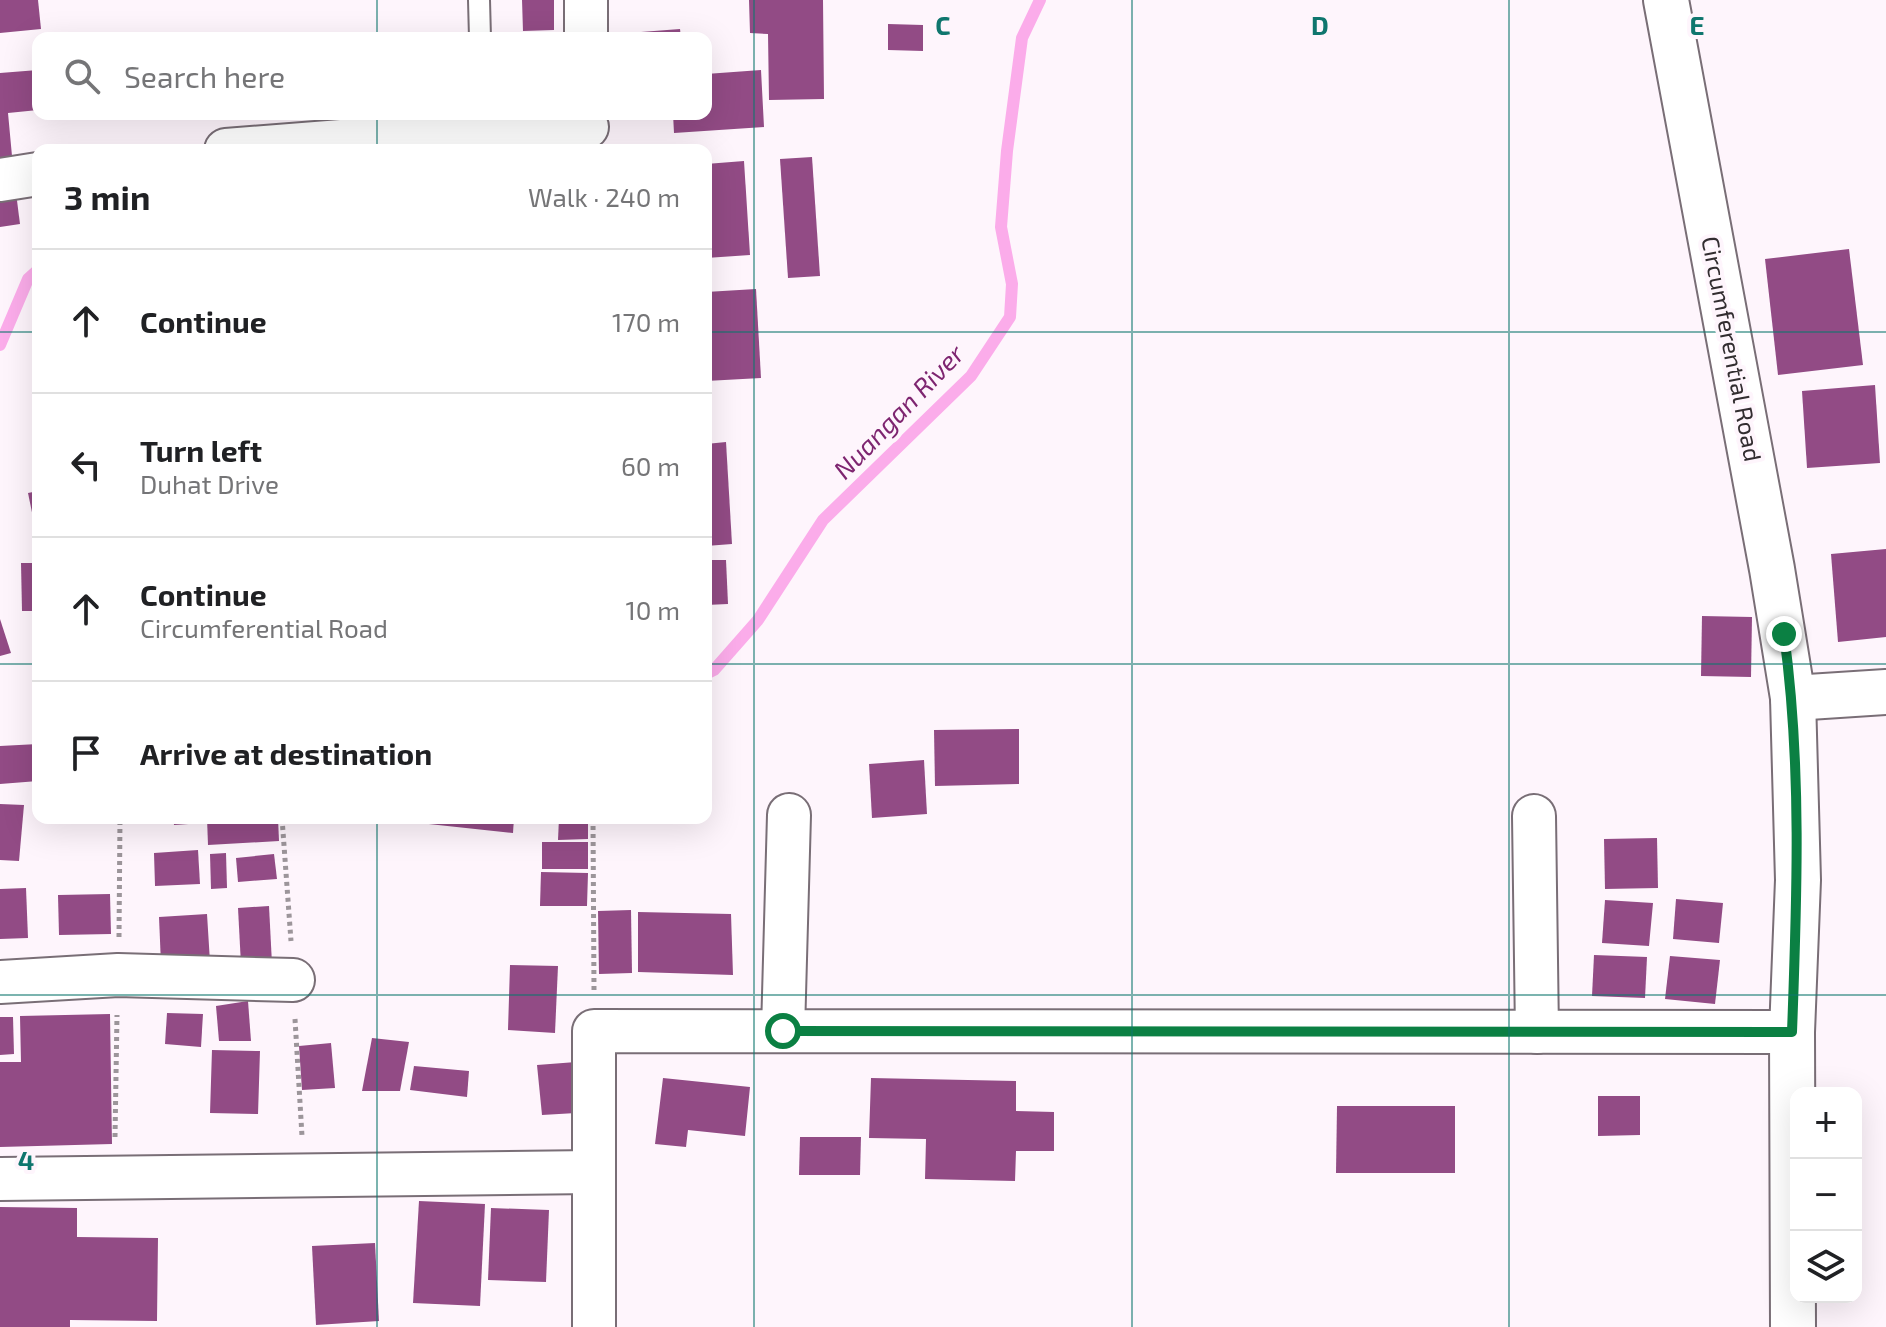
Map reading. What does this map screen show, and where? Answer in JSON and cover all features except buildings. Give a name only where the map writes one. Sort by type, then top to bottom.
[{"type":"street","points":[[586,0],[586,32]]},
{"type":"street","name":"Circumferential Road","points":[[1666,0],[1772,569],[1793,698],[1798,880],[1792,1032],[1793,1327]]},
{"type":"street","points":[[281,144],[482,122],[587,130]]},
{"type":"street","points":[[0,180],[32,175]]},
{"type":"street","points":[[1793,698],[1886,692]]},
{"type":"street","points":[[783,1031],[789,815]]},
{"type":"street","points":[[1534,816],[1537,1032]]},
{"type":"street","points":[[0,982],[118,975],[293,980]]},
{"type":"street","points":[[594,1327],[594,1031],[1792,1032]]},
{"type":"street","points":[[0,1179],[593,1172]]},
{"type":"lane","points":[[479,0],[480,32]]},
{"type":"path","points":[[593,824],[594,1031]]},
{"type":"waterway","name":"Nuangan River","points":[[712,671],[758,620],[823,520],[971,376],[1010,317],[1012,284],[1001,227],[1007,151],[1022,38],[1040,0]]},
{"type":"waterway","name":"Nuangan River","points":[[0,345],[32,275]]},
{"type":"route","points":[[783,1031],[1792,1032],[1798,880],[1793,698],[1784,634]]}]
